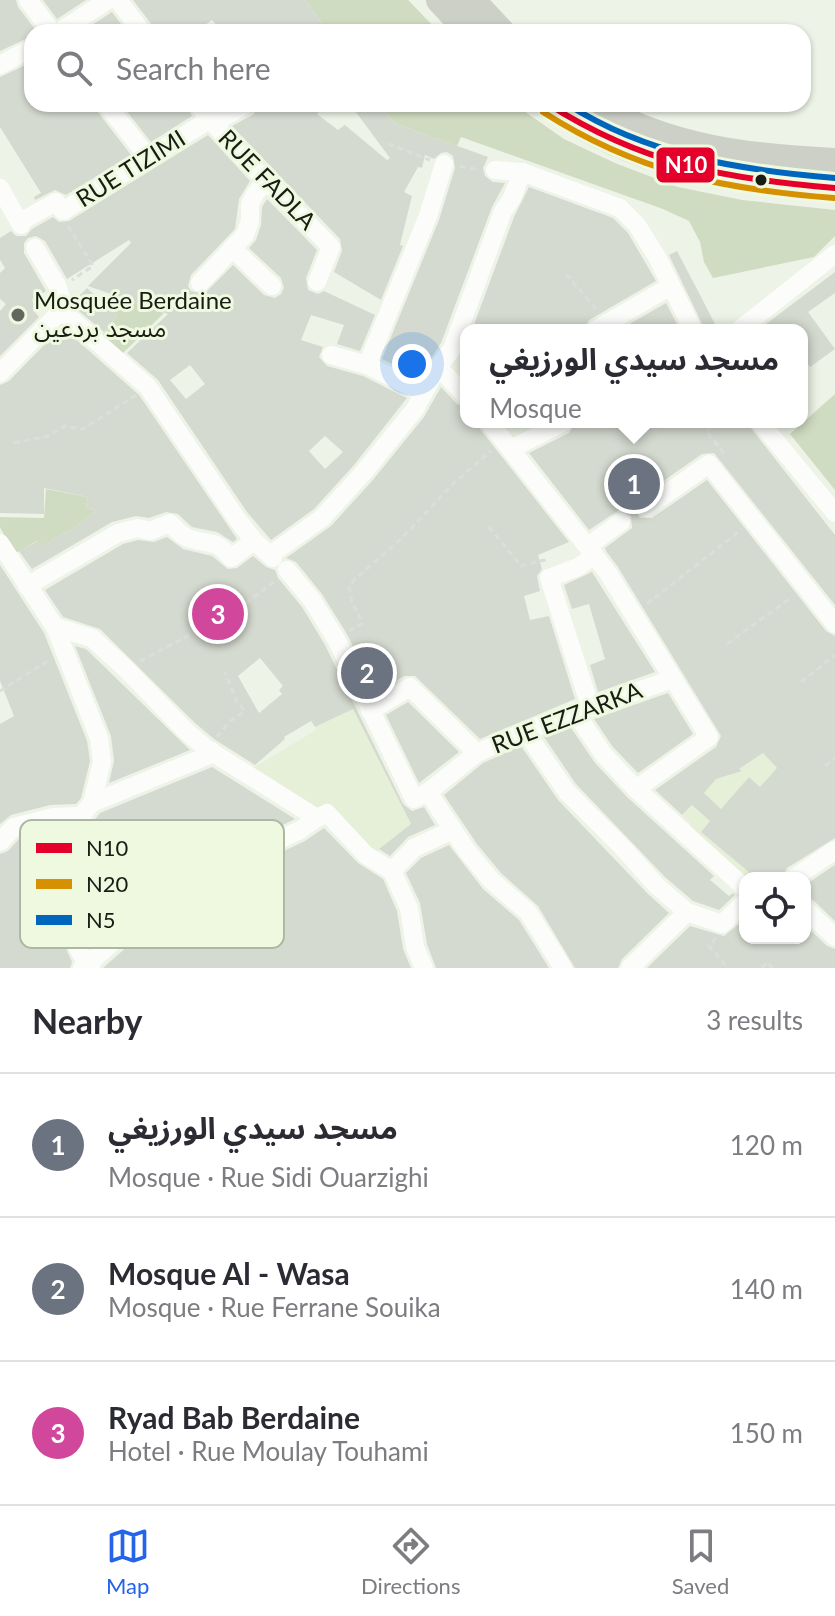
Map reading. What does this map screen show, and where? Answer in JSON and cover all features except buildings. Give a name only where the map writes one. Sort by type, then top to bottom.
[{"type":"main road","points":[[440,0],[462,24]]},
{"type":"main road","points":[[471,0],[494,24]]},
{"type":"main road","points":[[560,112],[618,144],[679,166],[761,183],[835,188]]},
{"type":"main road","points":[[608,112],[636,126],[693,145],[763,158],[835,162]]},
{"type":"street","points":[[28,0],[46,24]]},
{"type":"street","points":[[71,24],[108,0]]},
{"type":"street","points":[[118,0],[136,24]]},
{"type":"street","points":[[0,66],[24,52]]},
{"type":"street","points":[[112,112],[148,157]]},
{"type":"street","name":"RUE FADLA","points":[[203,112],[331,247],[317,282]]},
{"type":"street","name":"RUE TIZIMI","points":[[27,234],[56,202],[63,211],[148,157],[210,121],[217,121],[233,112]]},
{"type":"street","points":[[367,365],[428,216],[444,164]]},
{"type":"street","points":[[495,170],[522,172],[620,208],[637,225],[657,257],[690,324]]},
{"type":"street","points":[[461,324],[503,211],[522,172]]},
{"type":"street","points":[[200,283],[245,235],[250,221],[250,204],[267,180]]},
{"type":"street","points":[[0,188],[57,285],[62,301],[59,312],[0,373]]},
{"type":"street","points":[[232,248],[272,286]]},
{"type":"street","points":[[747,324],[835,254]]},
{"type":"street","points":[[604,324],[671,286]]},
{"type":"street","points":[[59,312],[69,317],[148,387],[254,541],[280,564],[312,600],[336,639],[414,799],[428,792],[452,830],[492,881],[528,912],[563,968]]},
{"type":"street","points":[[280,564],[378,456],[415,409],[438,367],[452,349],[460,327]]},
{"type":"street","points":[[331,355],[367,365],[423,393]]},
{"type":"street","points":[[438,367],[460,390]]},
{"type":"street","points":[[494,428],[592,551],[635,613],[709,737],[636,789]]},
{"type":"street","points":[[508,445],[549,428]]},
{"type":"street","points":[[765,428],[835,513]]},
{"type":"street","points":[[646,508],[709,464],[835,624]]},
{"type":"street","points":[[621,522],[578,567],[549,578],[582,709],[604,755],[636,789],[739,883]]},
{"type":"street","points":[[27,586],[118,533],[138,528],[150,531],[170,523],[191,539],[209,541],[222,547],[231,558],[254,541]]},
{"type":"street","points":[[0,543],[55,627],[99,738],[102,762],[82,820]]},
{"type":"street","points":[[55,627],[92,638],[209,750],[317,818]]},
{"type":"street","name":"RUE EZZARKA","points":[[428,792],[477,753],[582,709],[672,679]]},
{"type":"street","points":[[370,711],[410,687],[477,753]]},
{"type":"street","points":[[525,731],[567,792],[657,886],[687,912],[722,924],[739,908]]},
{"type":"street","points":[[41,820],[86,809],[207,756],[209,750]]},
{"type":"street","points":[[284,837],[327,813],[366,855],[392,871],[409,908],[421,967]]},
{"type":"street","points":[[0,842],[14,827],[20,825]]},
{"type":"street","points":[[392,871],[414,848],[452,830]]},
{"type":"street","points":[[803,872],[835,850]]},
{"type":"street","points":[[630,968],[687,912]]},
{"type":"street","points":[[811,915],[835,937]]},
{"type":"street","points":[[77,948],[87,967],[108,948]]},
{"type":"path","points":[[57,285],[93,266],[65,220],[63,211]]},
{"type":"path","points":[[566,274],[600,324]]},
{"type":"path","points":[[14,443],[48,436],[65,426],[83,429],[148,387]]},
{"type":"path","points":[[709,464],[723,452],[706,431],[711,428]]},
{"type":"path","points":[[336,639],[363,623],[350,594],[349,586],[354,580],[401,539],[455,482],[508,445]]},
{"type":"path","points":[[635,613],[752,521]]},
{"type":"path","points":[[489,527],[521,566],[544,560],[549,578]]},
{"type":"path","points":[[127,670],[172,642],[234,612],[280,564]]},
{"type":"path","points":[[727,644],[805,588]]},
{"type":"path","points":[[0,691],[64,652]]},
{"type":"path","points":[[801,682],[835,655]]},
{"type":"path","points":[[209,750],[229,722],[245,711],[237,702],[225,672]]},
{"type":"path","points":[[825,766],[835,758]]},
{"type":"path","points":[[722,924],[709,946],[728,968]]},
{"type":"path","points":[[762,968],[767,962],[773,968]]},
{"type":"shaded area","points":[[305,0],[408,0],[431,24],[322,24]]},
{"type":"shaded area","points":[[386,112],[525,112],[564,139],[678,187],[742,200],[835,210],[835,236],[814,257],[713,278],[689,221],[461,137],[457,146],[394,123]]},
{"type":"shaded area","points":[[114,295],[164,313],[122,354],[100,338],[117,316],[106,306]]},
{"type":"shaded area","points":[[835,394],[835,490],[790,434],[797,428],[808,428],[808,418]]},
{"type":"shaded area","points":[[46,489],[88,497],[86,507],[96,511],[66,534],[64,532],[42,547],[37,541],[14,554],[0,527],[0,517],[44,518]]},
{"type":"shaded area","points":[[353,709],[414,830],[397,835],[373,854],[251,769],[316,730],[315,727]]},
{"type":"shaded area","points":[[763,753],[818,815],[766,872],[739,873],[688,832],[691,824],[682,816],[716,779],[730,775]]},
{"type":"transit line","name":"N20","points":[[543,112],[578,133],[648,164],[718,183],[834,198]]},
{"type":"transit line","name":"N10","points":[[562,112],[617,141],[686,165],[757,180],[835,188]]},
{"type":"transit line","name":"N5","points":[[581,112],[630,136],[696,158],[835,178]]},
{"type":"place","name":"Mosquée Berdaine مسجد بردعين","points":[[18,315]]},
{"type":"place","name":"مسجد سيدي الورزيغي","points":[[634,484]]},
{"type":"place","name":"Ryad Bab Berdaine","points":[[218,614]]},
{"type":"place","name":"Mosque Al - Wasa","points":[[367,673]]}]
